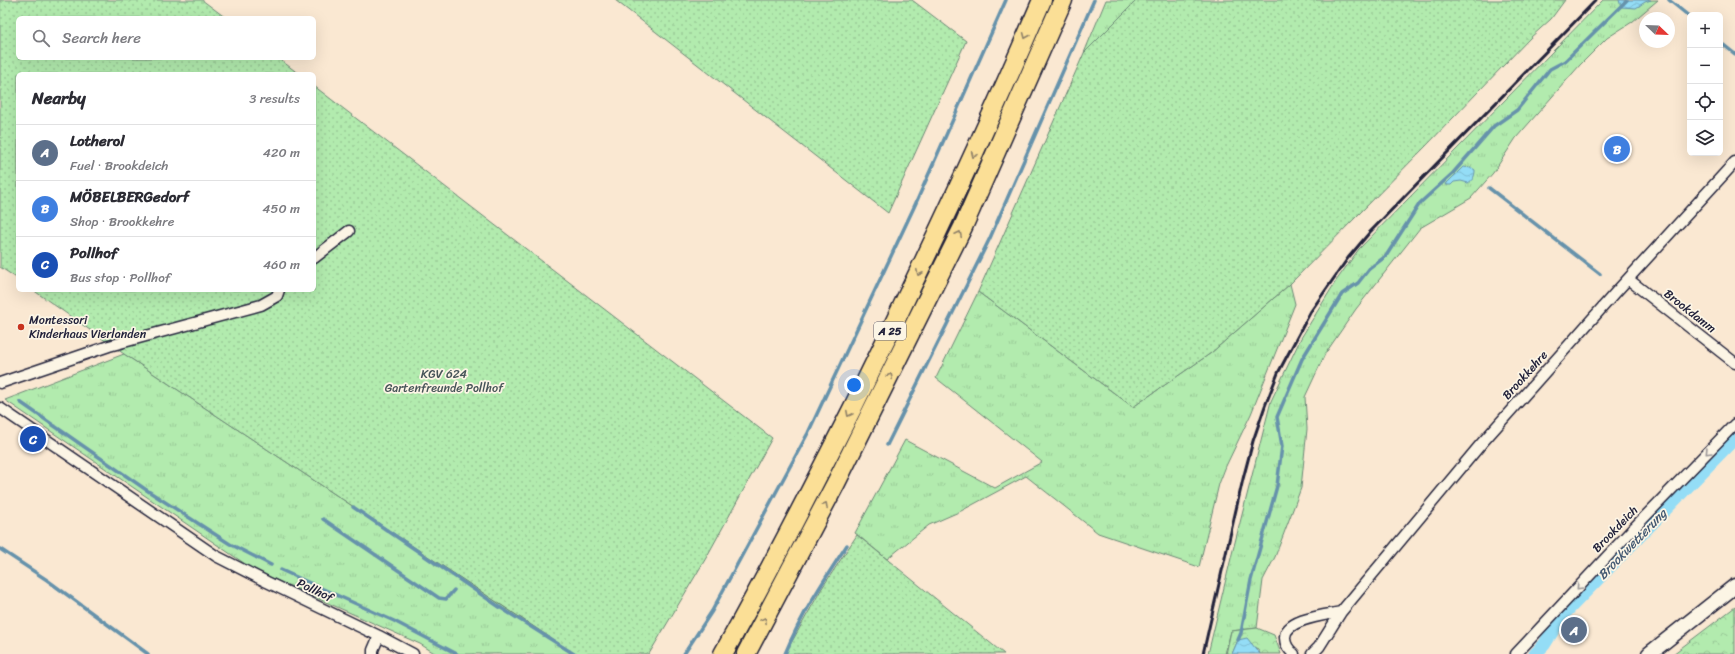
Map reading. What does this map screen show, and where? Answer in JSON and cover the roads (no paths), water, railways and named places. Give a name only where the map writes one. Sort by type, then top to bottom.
[{"type":"highway","name":"A 25","points":[[723,654],[819,474],[910,292],[948,213],[1042,0]]},
{"type":"highway","name":"A 25","points":[[746,654],[836,483],[963,228],[1063,0]]},
{"type":"main road","points":[[1649,654],[1735,586]]},
{"type":"street","name":"Brookkehre","points":[[1312,654],[1319,647],[1341,612],[1481,444],[1628,279],[1735,162]]},
{"type":"street","points":[[316,256],[348,231]]},
{"type":"street","name":"Brookdamm","points":[[1628,279],[1735,363]]},
{"type":"street","points":[[0,383],[109,346],[261,305],[277,296],[278,292]]},
{"type":"street","name":"Pollhof","points":[[0,408],[216,556],[413,654]]},
{"type":"street","name":"Brookdeich","points":[[1516,654],[1631,531],[1735,424]]},
{"type":"street","points":[[1294,654],[1286,644],[1286,632],[1290,627],[1306,620],[1341,612]]},
{"type":"street","points":[[373,654],[373,650],[379,636]]},
{"type":"water","points":[[1619,0],[1651,0],[1636,8],[1621,7]]},
{"type":"water","points":[[1463,167],[1472,168],[1475,170],[1471,181],[1468,183],[1461,181],[1454,182],[1451,185],[1446,185],[1447,183]]},
{"type":"water","points":[[1247,638],[1260,654],[1232,654],[1238,640]]},
{"type":"waterway","points":[[684,654],[712,611],[808,433],[915,205],[1006,0]]},
{"type":"waterway","points":[[887,445],[990,238],[1094,0]]},
{"type":"waterway","points":[[1238,640],[1241,633],[1251,580],[1277,486],[1282,446],[1277,417],[1302,359],[1342,294],[1358,283],[1369,269],[1386,256],[1420,203],[1453,173],[1494,126],[1517,110],[1550,69],[1565,61],[1627,0]]},
{"type":"waterway","points":[[1669,0],[1687,15]]},
{"type":"waterway","points":[[1723,44],[1735,54]]},
{"type":"waterway","points":[[1489,188],[1600,274]]},
{"type":"waterway","points":[[20,402],[145,489],[230,544],[271,565]]},
{"type":"waterway","name":"Brookwetterung","points":[[1535,654],[1544,645],[1562,616],[1735,438]]},
{"type":"waterway","points":[[353,507],[501,608],[574,654]]},
{"type":"waterway","points":[[323,519],[439,598],[446,599],[454,590]]},
{"type":"waterway","points":[[785,654],[821,585],[847,545]]},
{"type":"waterway","points":[[0,549],[47,580],[148,654]]},
{"type":"waterway","points":[[281,570],[394,621],[457,654]]},
{"type":"railway","points":[[1203,654],[1253,441],[1278,373],[1311,311],[1348,258],[1370,232],[1596,0]]},
{"type":"place","name":"MÖBELBERGedorf","points":[[1617,149]]},
{"type":"place","name":"Montessori Kinderhaus Vierlanden","points":[[21,327]]},
{"type":"place","name":"Pollhof","points":[[33,439]]},
{"type":"place","name":"Lotherol","points":[[1574,630]]},
{"type":"park label","name":"KGV 624 Gartenfreunde Pollhof","points":[[444,381]]}]
